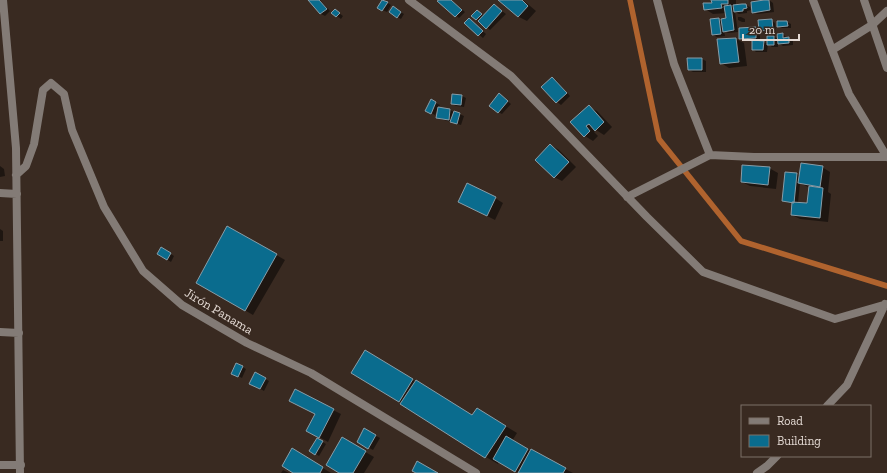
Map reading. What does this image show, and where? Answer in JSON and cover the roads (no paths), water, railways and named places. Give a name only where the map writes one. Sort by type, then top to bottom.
[{"type":"street","points":[[0,465],[21,469],[16,148],[4,56],[3,0]]},
{"type":"street","points":[[409,0],[511,76],[627,197],[703,272],[835,319],[886,304]]},
{"type":"street","points":[[657,0],[674,64],[710,155]]},
{"type":"street","points":[[627,197],[710,155],[887,157],[849,94],[813,0]]},
{"type":"street","points":[[864,0],[887,68]]},
{"type":"street","points":[[832,50],[872,25],[887,11]]},
{"type":"street","name":"Jirón Panama","points":[[16,175],[26,166],[34,144],[43,90],[51,83],[64,94],[72,130],[104,207],[143,272],[182,305],[248,343],[311,373],[476,473]]},
{"type":"street","points":[[0,193],[16,194]]},
{"type":"street","points":[[827,405],[847,385],[886,304]]},
{"type":"street","points":[[0,332],[19,333]]},
{"type":"street","points":[[756,473],[767,466],[776,457]]},
{"type":"waterway","points":[[630,0],[659,139],[741,241],[887,286]]}]
